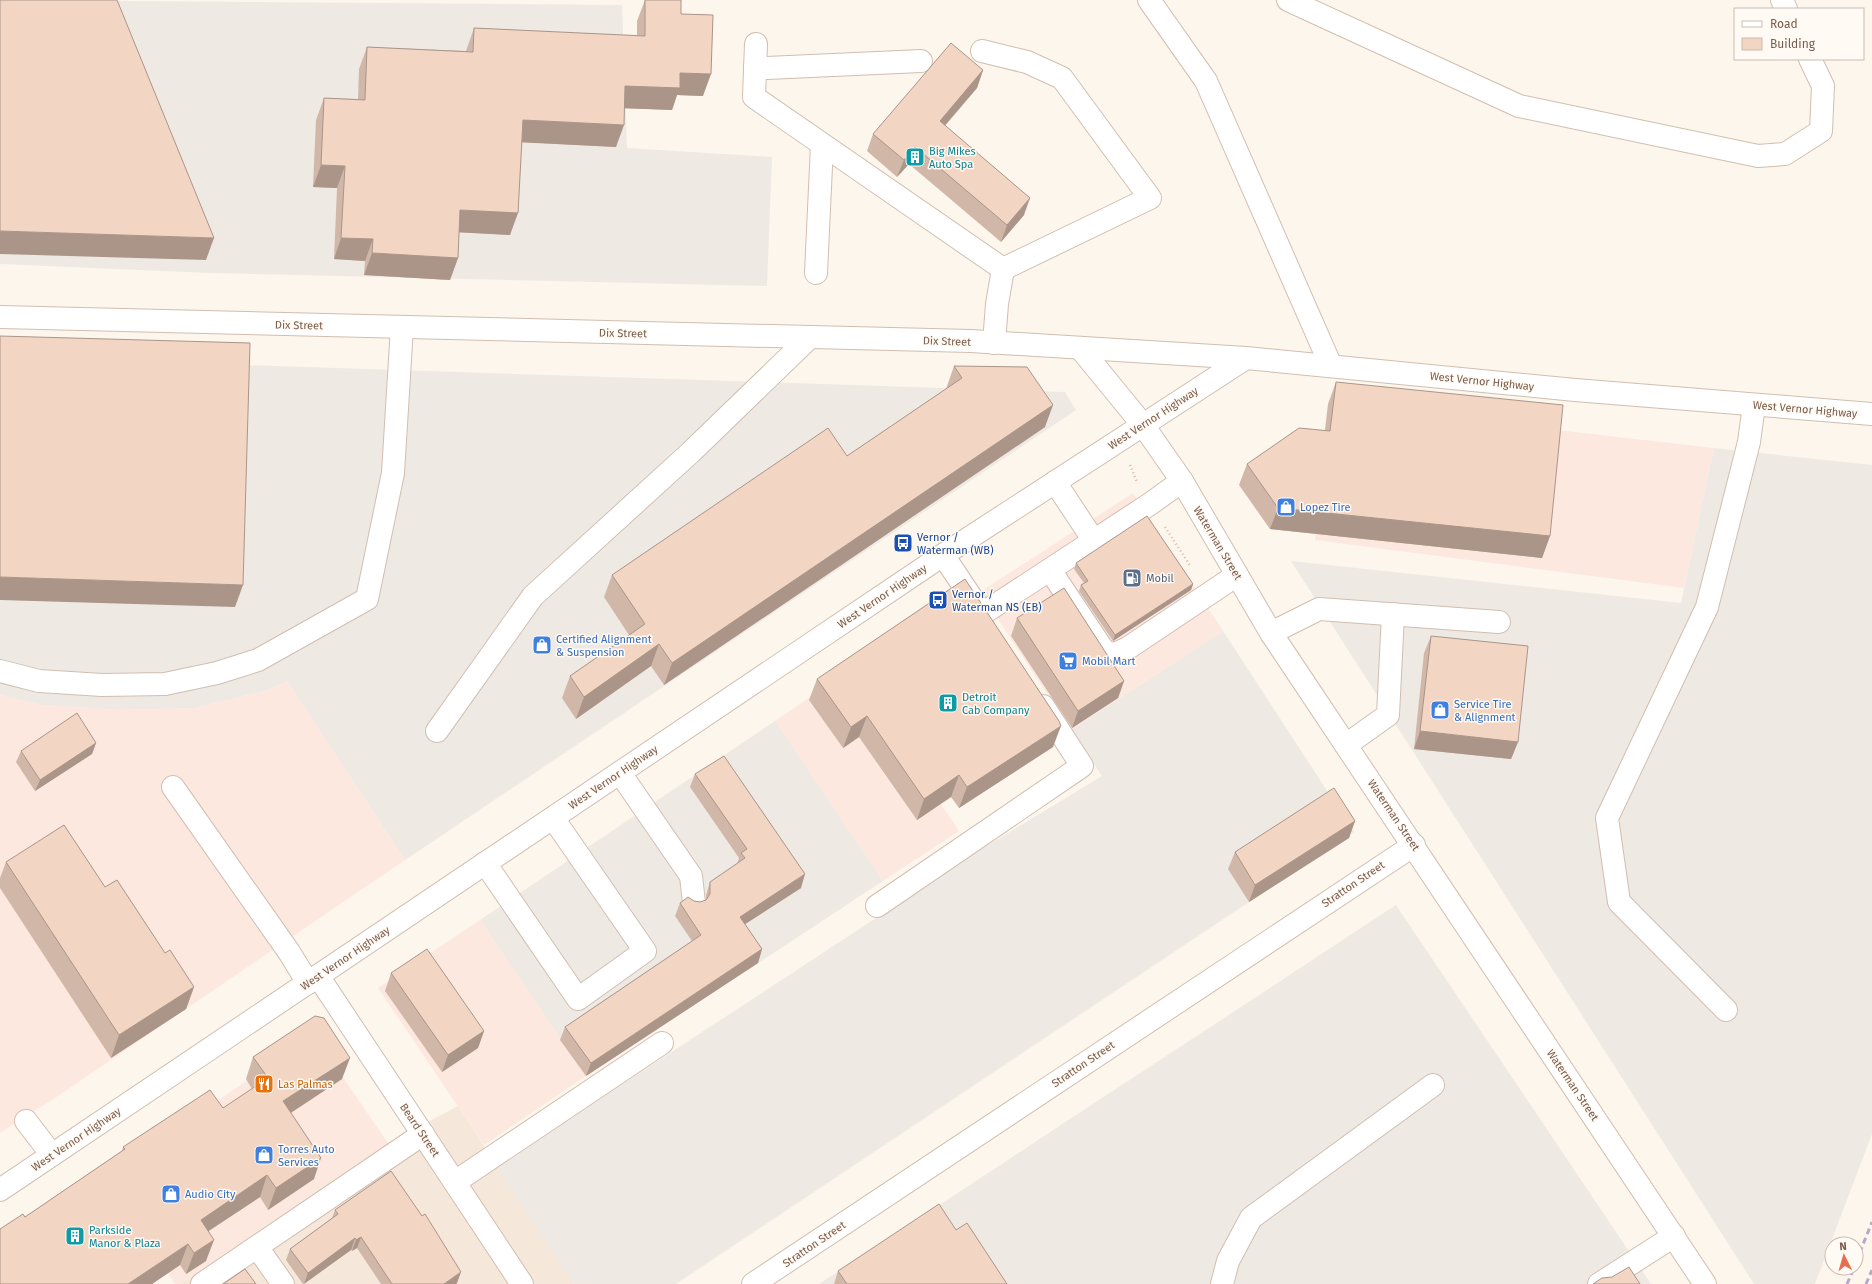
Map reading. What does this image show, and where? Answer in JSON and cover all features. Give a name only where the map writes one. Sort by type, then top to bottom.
[{"type":"street","points":[[1149,0],[1206,81],[1331,366]]},
{"type":"street","points":[[1288,0],[1519,106],[1758,156],[1784,154],[1821,131],[1823,86],[1810,60]]},
{"type":"street","points":[[756,44],[754,97],[1003,269]]},
{"type":"street","points":[[982,51],[1027,62],[1062,78],[1150,198],[1003,269]]},
{"type":"street","points":[[755,67],[767,68],[921,61]]},
{"type":"street","points":[[816,273],[822,145]]},
{"type":"street","points":[[994,343],[1003,269]]},
{"type":"street","name":"Dix Street","points":[[0,317],[994,343],[1173,352],[1246,358]]},
{"type":"street","points":[[0,671],[39,681],[102,685],[165,684],[217,673],[258,660],[366,599],[393,473],[402,327]]},
{"type":"street","points":[[437,731],[533,596],[690,453],[809,338]]},
{"type":"street","name":"Waterman Street","points":[[1080,348],[1143,424],[1182,481],[1271,633],[1414,845],[1705,1284]]},
{"type":"street","name":"West Vernor Highway","points":[[0,1190],[943,555],[1246,358],[1567,389],[1872,414]]},
{"type":"street","points":[[1726,1010],[1619,902],[1607,818],[1707,607],[1749,442],[1754,405]]},
{"type":"street","points":[[943,555],[987,621],[1050,570],[1182,481]]},
{"type":"street","points":[[1055,482],[1094,541]]},
{"type":"street","points":[[1050,570],[1102,648],[1108,654],[1117,653],[1128,648],[1237,575]]},
{"type":"street","points":[[1271,633],[1319,609],[1499,622]]},
{"type":"street","points":[[1346,745],[1388,715],[1393,614]]},
{"type":"street","points":[[876,906],[1082,766],[1030,687]]},
{"type":"street","points":[[620,773],[691,876],[694,903]]},
{"type":"street","name":"Beard Street","points":[[173,787],[289,952],[313,979],[423,1134],[522,1284]]},
{"type":"street","points":[[485,863],[578,999],[646,951],[553,818]]},
{"type":"street","name":"Stratton Street","points":[[753,1284],[1414,845]]},
{"type":"street","points":[[455,1182],[662,1043]]},
{"type":"street","points":[[1222,1284],[1228,1261],[1251,1218],[1433,1085]]},
{"type":"street","points":[[26,1121],[52,1155]]},
{"type":"street","points":[[202,1284],[423,1134]]},
{"type":"street","points":[[1600,1284],[1674,1236]]},
{"type":"street","points":[[257,1247],[282,1284]]},
{"type":"path","points":[[1130,465],[1139,487]]},
{"type":"path","points":[[1163,524],[1191,568]]},
{"type":"shaded area","points":[[0,0],[622,5],[627,148],[772,157],[767,286],[211,273],[0,264]]},
{"type":"shaded area","points":[[0,357],[1065,392],[1076,410],[405,860],[287,681],[268,690],[195,708],[120,710],[42,705],[0,695]]},
{"type":"shaded area","points":[[1328,404],[1714,448],[1684,588],[1315,540]]},
{"type":"shaded area","points":[[1714,448],[1872,465],[1872,1134],[1833,1236],[1824,1236],[1824,1260],[1815,1284],[1754,1284],[1291,561],[1681,603]]},
{"type":"shaded area","points":[[1133,493],[1223,631],[1071,730],[980,592]]},
{"type":"shaded area","points":[[1223,631],[1354,832],[676,1284],[574,1284],[496,1167],[980,850],[1102,776],[1071,730]]},
{"type":"shaded area","points":[[850,670],[959,831],[883,881],[775,721]]},
{"type":"shaded area","points":[[287,681],[405,860],[61,1094],[0,1133],[0,695],[42,705],[120,710],[195,708],[268,690]]},
{"type":"shaded area","points":[[775,721],[883,881],[586,1076],[480,920]]},
{"type":"shaded area","points":[[1396,905],[1651,1284],[819,1284]]},
{"type":"shaded area","points":[[480,920],[586,1076],[484,1145],[378,988]]},
{"type":"shaded area","points":[[314,1035],[388,1143],[180,1284],[175,1284],[103,1179]]},
{"type":"shaded area","points":[[458,1106],[574,1284],[180,1284],[388,1143]]},
{"type":"building","points":[[0,0],[117,0],[214,238],[0,231]]},
{"type":"building","points":[[645,0],[681,0],[681,14],[713,15],[711,74],[680,73],[680,88],[625,86],[624,125],[523,120],[518,213],[460,210],[458,258],[372,253],[373,239],[341,238],[345,166],[321,165],[324,98],[365,100],[367,47],[473,52],[474,28],[645,36]]},
{"type":"building","name":"Big Mikes Auto Spa","points":[[951,43],[983,70],[940,121],[1030,198],[1007,225],[915,147],[904,160],[873,134]]},
{"type":"building","points":[[0,336],[250,343],[243,585],[0,577]]},
{"type":"building","points":[[954,366],[1027,367],[1053,405],[672,663],[659,644],[584,697],[570,676],[645,624],[612,575],[828,428],[847,456],[962,378]]},
{"type":"building","points":[[1336,382],[1563,405],[1550,536],[1278,508],[1247,464],[1299,428],[1330,431]]},
{"type":"building","points":[[1147,516],[1193,584],[1115,635],[1081,585],[1088,581],[1076,563]]},
{"type":"building","name":"Detroit Cab Company","points":[[965,579],[1061,726],[967,787],[959,775],[924,799],[867,716],[851,727],[817,679]]},
{"type":"building","points":[[1064,588],[1124,681],[1078,711],[1017,618]]},
{"type":"building","points":[[1431,636],[1528,646],[1518,742],[1420,731]]},
{"type":"building","points":[[77,713],[96,743],[40,780],[21,751]]},
{"type":"building","points":[[724,756],[805,874],[740,917],[762,949],[591,1063],[565,1027],[701,935],[680,903],[688,897],[694,901],[700,902],[706,900],[710,894],[710,882],[745,858],[741,853],[747,849],[695,774]]},
{"type":"building","points":[[1334,788],[1355,821],[1255,885],[1235,852]]},
{"type":"building","points":[[64,825],[105,887],[117,880],[165,953],[170,950],[194,987],[119,1035],[6,862]]},
{"type":"building","points":[[427,949],[484,1031],[448,1055],[391,973]]},
{"type":"building","points":[[315,1016],[324,1018],[350,1058],[283,1101],[321,1158],[276,1188],[267,1175],[201,1220],[214,1240],[194,1253],[188,1244],[128,1284],[0,1284],[0,1229],[23,1214],[25,1217],[125,1149],[123,1147],[210,1090],[223,1108],[268,1078],[253,1057]]},
{"type":"building","points":[[391,1171],[422,1216],[425,1214],[461,1272],[444,1284],[392,1284],[361,1237],[356,1240],[355,1238],[308,1273],[290,1249],[338,1214],[335,1210]]},
{"type":"building","points":[[939,1204],[956,1230],[967,1223],[1007,1284],[847,1284],[838,1271]]},
{"type":"building","points":[[1629,1267],[1640,1284],[1593,1284],[1602,1278],[1612,1277]]},
{"type":"building","points":[[245,1269],[256,1284],[223,1284]]},
{"type":"railway","points":[[1864,1242],[1872,1222]]},
{"type":"railway","points":[[1866,1284],[1872,1270]]},
{"type":"railway","points":[[1847,1284],[1850,1276]]},
{"type":"place","name":"Big Mikes Auto Spa","points":[[915,157]]},
{"type":"place","name":"Lopez Tire","points":[[1286,507]]},
{"type":"place","name":"Vernor / Waterman (WB)","points":[[903,543]]},
{"type":"place","name":"Mobil","points":[[1132,578]]},
{"type":"place","name":"Vernor / Waterman NS (EB)","points":[[938,600]]},
{"type":"place","name":"Certified Alignment & Suspension","points":[[542,645]]},
{"type":"place","name":"Mobil Mart","points":[[1068,661]]},
{"type":"place","name":"Detroit Cab Company","points":[[948,703]]},
{"type":"place","name":"Service Tire & Alignment","points":[[1440,710]]},
{"type":"place","name":"Las Palmas","points":[[264,1084]]},
{"type":"place","name":"Torres Auto Services","points":[[264,1155]]},
{"type":"place","name":"Audio City","points":[[171,1194]]},
{"type":"place","name":"Parkside Manor & Plaza","points":[[75,1236]]}]
